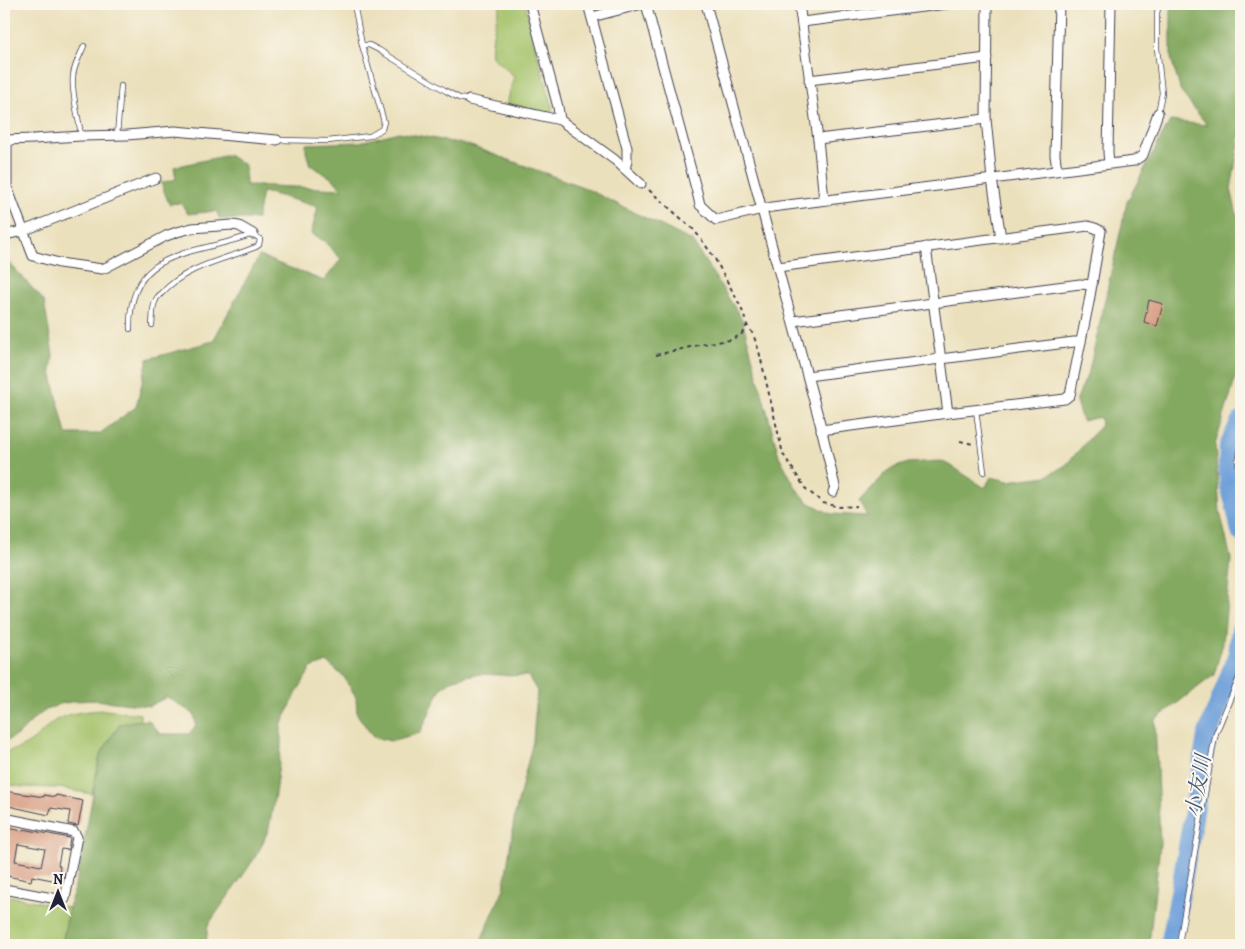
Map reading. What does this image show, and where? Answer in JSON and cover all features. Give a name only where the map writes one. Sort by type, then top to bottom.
[{"type":"street","points":[[530,4],[560,120]]},
{"type":"street","points":[[588,4],[627,148],[625,169]]},
{"type":"street","points":[[592,17],[642,4]]},
{"type":"street","points":[[646,4],[700,205],[716,220],[762,209],[824,200],[1134,160],[1143,155],[1158,113]]},
{"type":"street","points":[[706,4],[793,321],[834,482],[833,492]]},
{"type":"street","points":[[799,4],[818,139],[824,200]]},
{"type":"street","points":[[802,22],[947,4]]},
{"type":"street","points":[[987,4],[986,119],[992,179],[1001,238]]},
{"type":"street","points":[[1057,170],[1055,154],[1059,4]]},
{"type":"street","points":[[1109,164],[1111,4]]},
{"type":"street","points":[[809,80],[987,58]]},
{"type":"street","points":[[469,100],[560,120],[625,169],[641,184]]},
{"type":"street","points":[[818,139],[986,119]]},
{"type":"street","points":[[253,234],[232,224],[192,228],[166,236],[102,269],[59,263],[33,256],[7,187],[5,140],[117,136],[175,131],[277,140]]},
{"type":"street","points":[[4,235],[23,230],[156,178]]},
{"type":"street","points":[[778,267],[1088,226],[1101,231],[1070,395],[1065,400],[821,430]]},
{"type":"street","points":[[926,247],[948,413]]},
{"type":"street","points":[[793,321],[1080,284],[1092,285]]},
{"type":"street","points":[[807,376],[1081,342]]},
{"type":"street","points":[[4,818],[74,832],[77,837],[66,899],[4,889]]},
{"type":"lane","points":[[277,140],[328,141],[370,136],[382,129],[384,122],[362,44],[354,4]]},
{"type":"lane","points":[[1158,113],[1162,93],[1157,48],[1157,13],[1159,4]]},
{"type":"lane","points":[[362,44],[379,50],[459,98],[469,100]]},
{"type":"lane","points":[[80,136],[72,84],[76,64],[84,46]]},
{"type":"lane","points":[[117,136],[121,86]]},
{"type":"lane","points":[[130,329],[134,293],[149,271],[164,261],[187,252],[253,234],[260,239],[256,247],[196,269],[182,276],[166,288],[154,302],[152,325]]},
{"type":"lane","points":[[976,410],[984,472]]},
{"type":"lane","points":[[1241,448],[1238,462],[1241,477]]},
{"type":"lane","points":[[1180,945],[1216,733],[1241,673]]},
{"type":"path","points":[[641,184],[692,229],[701,240],[714,257],[741,307],[759,351],[783,454],[806,488],[822,503],[840,507],[857,506]]},
{"type":"path","points":[[656,355],[730,340],[741,335],[747,325]]},
{"type":"path","points":[[960,441],[980,445]]},
{"type":"green space","points":[[500,4],[525,4],[533,40],[552,104],[550,112],[546,113],[507,103],[514,76],[492,57],[493,37]]},
{"type":"green space","points":[[1171,4],[1241,4],[1241,132],[1231,189],[1241,232],[1241,364],[1215,445],[1220,512],[1231,559],[1223,643],[1214,675],[1155,720],[1160,844],[1149,945],[479,945],[504,888],[515,814],[533,741],[537,691],[528,676],[475,674],[454,679],[441,688],[420,733],[391,741],[373,737],[357,714],[356,697],[344,677],[327,662],[311,668],[281,726],[281,748],[269,828],[260,849],[208,925],[206,945],[62,945],[80,865],[100,755],[120,724],[148,720],[160,734],[189,734],[196,725],[194,714],[167,697],[149,706],[96,700],[76,701],[60,704],[46,710],[19,734],[4,742],[4,257],[44,301],[53,355],[51,372],[66,434],[99,434],[136,407],[148,359],[213,341],[259,256],[324,281],[341,259],[324,241],[311,234],[318,207],[262,192],[257,219],[220,219],[216,211],[188,214],[181,203],[169,204],[161,183],[176,179],[174,167],[228,155],[245,165],[246,185],[342,189],[333,179],[310,165],[306,144],[360,142],[399,132],[468,145],[583,187],[692,241],[742,319],[779,456],[796,488],[808,502],[831,514],[867,516],[859,501],[890,469],[908,463],[940,461],[950,465],[985,488],[991,477],[1008,481],[1047,476],[1066,465],[1101,425],[1100,417],[1082,421],[1076,401],[1089,371],[1127,202],[1170,121],[1207,125],[1181,92],[1171,58]]},
{"type":"green space","points":[[105,710],[140,714],[140,721],[120,724],[100,755],[92,794],[59,788],[23,787],[4,784],[4,752],[27,744],[53,722],[62,717],[80,712]]},
{"type":"green space","points":[[4,895],[69,908],[62,945],[4,945]]},
{"type":"building","points":[[1149,300],[1163,304],[1157,326],[1144,322]]},
{"type":"building","points":[[4,791],[44,797],[44,795],[55,797],[56,795],[83,801],[78,826],[68,824],[70,811],[51,808],[49,815],[4,805]]},
{"type":"building","points":[[4,827],[70,838],[68,850],[61,849],[58,865],[60,866],[59,873],[64,873],[62,882],[32,876],[31,881],[7,876],[8,870],[4,870]],"holes":[[[18,844],[45,849],[41,866],[15,861]]]},
{"type":"waterway","name":"小友川","points":[[1241,421],[1229,446],[1228,467],[1230,487],[1241,532]]},
{"type":"waterway","name":"小友川","points":[[1171,945],[1207,736],[1238,654],[1241,630]]}]
